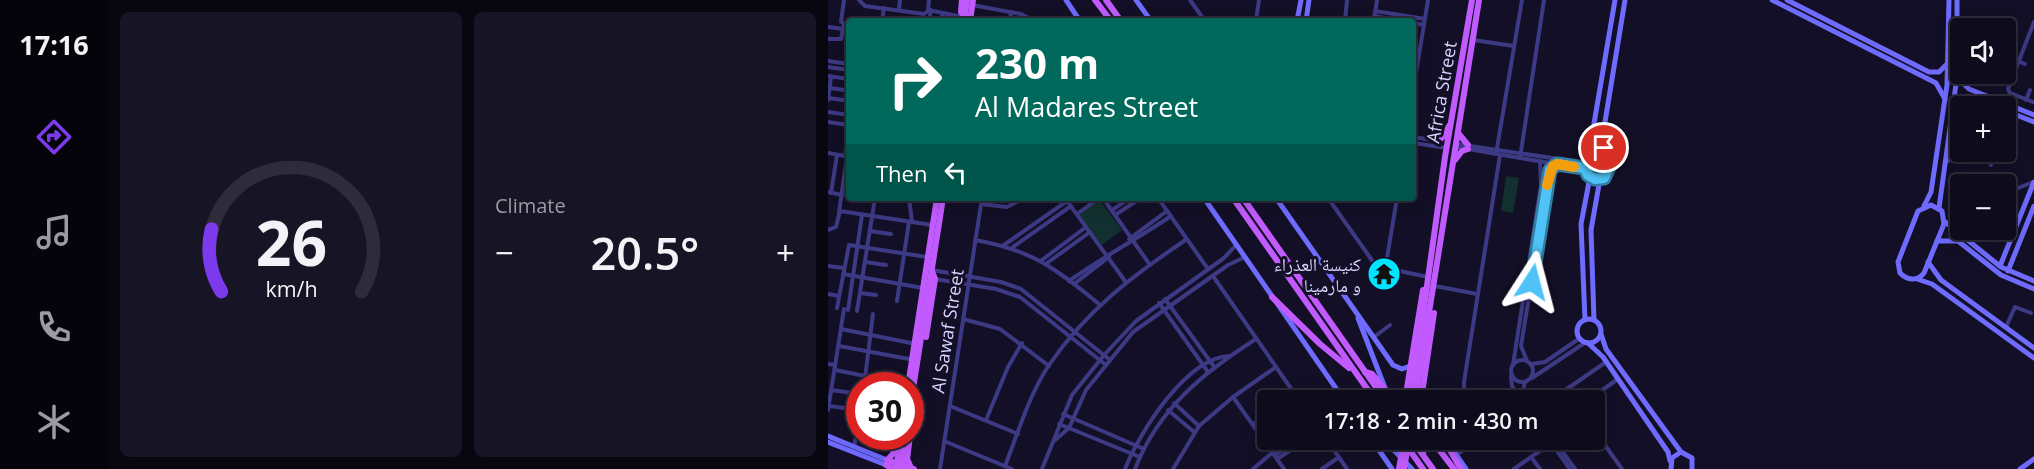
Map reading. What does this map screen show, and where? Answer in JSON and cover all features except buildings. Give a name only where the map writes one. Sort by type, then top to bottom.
[{"type":"main road","points":[[962,0],[961,12],[965,18]]},
{"type":"main road","points":[[1095,0],[1109,18]]},
{"type":"main road","points":[[1106,0],[1119,18]]},
{"type":"main road","name":"Africa Street","points":[[1423,390],[1437,296],[1429,277],[1445,157],[1472,0]]},
{"type":"main road","name":"Africa Street","points":[[1406,390],[1422,293],[1431,286],[1454,160],[1479,0]]},
{"type":"main road","points":[[967,18],[973,2]]},
{"type":"main road","points":[[1445,157],[1438,143],[1452,124]]},
{"type":"main road","points":[[1454,160],[1468,147],[1458,133]]},
{"type":"main road","points":[[908,372],[936,201]]},
{"type":"main road","points":[[916,372],[943,201]]},
{"type":"main road","points":[[1235,201],[1367,390]]},
{"type":"main road","points":[[1246,201],[1378,390]]},
{"type":"main road","points":[[920,372],[935,279],[932,270]]},
{"type":"main road","points":[[1412,390],[1431,286]]},
{"type":"main road","points":[[1416,390],[1431,286]]},
{"type":"main road","points":[[908,372],[918,295],[923,289]]},
{"type":"main road","points":[[1272,297],[1320,344],[1353,371]]},
{"type":"main road","points":[[1365,372],[1372,374],[1385,390]]},
{"type":"main road","points":[[1422,454],[1424,445],[1434,443],[1454,469]]},
{"type":"main road","points":[[887,465],[894,450],[899,455],[907,454]]},
{"type":"main road","points":[[887,465],[895,469],[897,450]]},
{"type":"main road","points":[[901,469],[906,450]]},
{"type":"main road","points":[[887,465],[912,469],[907,450]]},
{"type":"main road","points":[[1399,469],[1402,450]]},
{"type":"main road","points":[[1404,469],[1408,450]]},
{"type":"main road","points":[[1410,450],[1423,469]]},
{"type":"main road","points":[[1419,450],[1432,469]]},
{"type":"main road","points":[[1451,450],[1463,469]]},
{"type":"street","points":[[844,0],[841,22],[845,26]]},
{"type":"street","points":[[859,0],[863,5],[924,14],[929,10]]},
{"type":"street","points":[[899,10],[900,0]]},
{"type":"street","points":[[929,0],[929,18]]},
{"type":"street","points":[[1066,0],[1078,18]]},
{"type":"street","points":[[1136,0],[1149,18]]},
{"type":"street","points":[[1190,0],[1203,18]]},
{"type":"street","points":[[1257,18],[1260,0]]},
{"type":"street","points":[[1298,18],[1301,0]]},
{"type":"street","points":[[1306,18],[1309,0]]},
{"type":"street","points":[[1344,18],[1347,0]]},
{"type":"street","points":[[1377,0],[1374,16],[1408,18]]},
{"type":"street","points":[[1416,71],[1428,0]]},
{"type":"street","points":[[1467,390],[1464,382],[1522,0]]},
{"type":"street","points":[[1520,156],[1544,0]]},
{"type":"street","points":[[1615,0],[1586,164],[1590,177],[1581,224],[1585,320],[1578,330],[1580,338],[1587,342],[1606,362],[1668,452],[1669,466]]},
{"type":"street","points":[[1625,0],[1604,128],[1606,159],[1610,165],[1608,172],[1600,179],[1591,230],[1594,320],[1600,326],[1606,349],[1681,452],[1692,458],[1693,468]]},
{"type":"street","points":[[1772,0],[1936,83],[1946,100]]},
{"type":"street","points":[[1787,0],[1929,72],[1936,73],[1948,63]]},
{"type":"street","points":[[1949,0],[1946,100],[1931,192],[1924,206],[1916,213],[1898,265],[1904,276],[1932,284],[2034,358]]},
{"type":"street","points":[[1957,0],[1957,18]]},
{"type":"street","points":[[973,2],[1030,18]]},
{"type":"street","points":[[882,18],[884,8]]},
{"type":"street","points":[[929,10],[959,18]]},
{"type":"street","points":[[1010,18],[1011,12]]},
{"type":"street","points":[[942,18],[943,13]]},
{"type":"street","points":[[1416,18],[1425,19]]},
{"type":"street","points":[[2016,66],[2034,22]]},
{"type":"street","points":[[1416,24],[1424,25]]},
{"type":"street","points":[[828,27],[845,26]]},
{"type":"street","points":[[828,39],[840,40],[845,26]]},
{"type":"street","points":[[1473,40],[1514,46]]},
{"type":"street","points":[[2026,42],[2034,45]]},
{"type":"street","points":[[828,61],[846,64]]},
{"type":"street","points":[[2018,61],[2025,64]]},
{"type":"street","points":[[828,67],[846,70]]},
{"type":"street","points":[[1936,73],[1938,78],[1936,83]]},
{"type":"street","points":[[843,100],[828,99],[830,76],[846,79]]},
{"type":"street","points":[[1964,84],[1972,91],[2034,115]]},
{"type":"street","points":[[2010,84],[2008,90],[2034,102]]},
{"type":"street","points":[[830,88],[844,90]]},
{"type":"street","points":[[2026,100],[2030,90]]},
{"type":"street","points":[[1969,96],[1972,91]]},
{"type":"street","points":[[828,112],[846,115]]},
{"type":"street","points":[[2016,115],[2034,122]]},
{"type":"street","points":[[828,122],[846,125]]},
{"type":"street","points":[[1950,130],[1939,208],[1944,221],[1950,226]]},
{"type":"street","points":[[1416,138],[1447,145]]},
{"type":"street","points":[[1416,143],[1438,143]]},
{"type":"street","points":[[1456,146],[1586,164]]},
{"type":"street","points":[[828,153],[846,156]]},
{"type":"street","points":[[837,155],[830,193],[842,195]]},
{"type":"street","points":[[1520,156],[1557,164],[1586,164],[1597,155],[1606,159]]},
{"type":"street","points":[[1945,162],[1950,160]]},
{"type":"street","points":[[1515,390],[1512,386],[1513,365],[1542,174],[1540,161]]},
{"type":"street","points":[[828,230],[836,227],[846,164]]},
{"type":"street","points":[[1531,378],[1533,370],[1521,346],[1549,175],[1551,168],[1557,164]]},
{"type":"street","points":[[1542,174],[1549,175]]},
{"type":"street","points":[[1590,177],[1600,179]]},
{"type":"street","points":[[2016,189],[2034,182]]},
{"type":"street","points":[[2000,266],[2034,182]]},
{"type":"street","points":[[857,311],[874,201]]},
{"type":"street","points":[[897,301],[911,222],[909,201]]},
{"type":"street","name":"Al Sawaf Street","points":[[940,469],[982,201]]},
{"type":"street","points":[[1010,206],[1011,201]]},
{"type":"street","points":[[981,204],[1010,206],[1019,201]]},
{"type":"street","points":[[1004,245],[1065,201]]},
{"type":"street","points":[[1067,201],[1109,255],[1125,281]]},
{"type":"street","points":[[1077,214],[1096,201]]},
{"type":"street","points":[[1104,201],[1150,265]]},
{"type":"street","points":[[1112,210],[1126,201]]},
{"type":"street","points":[[1116,215],[1137,201]]},
{"type":"street","points":[[1160,201],[1208,269]]},
{"type":"street","points":[[1206,201],[1337,390]]},
{"type":"street","points":[[1278,201],[1395,367],[1402,369],[1410,366]]},
{"type":"street","points":[[1330,201],[1375,265],[1385,270],[1429,277]]},
{"type":"street","points":[[1385,270],[1396,201]]},
{"type":"street","points":[[1013,248],[1071,206]]},
{"type":"street","points":[[1924,206],[1939,208]]},
{"type":"street","points":[[2008,271],[2034,206]]},
{"type":"street","points":[[1131,240],[1167,211]]},
{"type":"street","points":[[839,212],[932,225]]},
{"type":"street","points":[[846,410],[828,408],[830,381],[835,368],[853,276],[862,214]]},
{"type":"street","points":[[1072,282],[1131,240],[1171,216]]},
{"type":"street","points":[[1917,279],[1924,273],[1944,221]]},
{"type":"street","points":[[1044,262],[1086,227]]},
{"type":"street","points":[[870,231],[891,234]]},
{"type":"street","points":[[1044,262],[1090,232]]},
{"type":"street","points":[[1005,466],[1049,366],[1076,332],[1099,304],[1125,281],[1187,239]]},
{"type":"street","points":[[975,240],[1004,245],[1044,262],[1099,304]]},
{"type":"street","points":[[1937,241],[1956,240],[1991,263],[2034,281]]},
{"type":"street","points":[[1967,240],[2004,277],[2034,289]]},
{"type":"street","points":[[1042,469],[1063,414],[1078,385],[1132,324],[1224,258],[1236,245]]},
{"type":"street","points":[[837,308],[848,246],[867,246],[928,257]]},
{"type":"street","points":[[2004,256],[2012,259]]},
{"type":"street","points":[[1054,441],[1069,428],[1086,390],[1133,332],[1228,265],[1245,257]]},
{"type":"street","points":[[1224,258],[1228,259],[1228,265]]},
{"type":"street","points":[[865,262],[886,266]]},
{"type":"street","points":[[1928,262],[1941,280],[2034,348]]},
{"type":"street","points":[[828,266],[844,268]]},
{"type":"street","points":[[932,270],[1001,282],[1021,289],[1110,360]]},
{"type":"street","points":[[843,274],[923,289]]},
{"type":"street","points":[[1213,276],[1292,390]]},
{"type":"street","points":[[935,279],[1004,291],[1020,297],[1106,365]]},
{"type":"street","points":[[1431,286],[1477,294]]},
{"type":"street","points":[[860,293],[876,295]]},
{"type":"street","points":[[828,294],[839,296]]},
{"type":"street","points":[[1165,299],[1215,368]]},
{"type":"street","points":[[1159,303],[1208,372]]},
{"type":"street","points":[[2006,327],[2015,307],[2031,313]]},
{"type":"street","points":[[866,372],[873,314]]},
{"type":"street","points":[[1357,314],[1386,390]]},
{"type":"street","points":[[963,319],[994,326],[1022,343],[1049,366]]},
{"type":"street","points":[[1585,320],[1594,320]]},
{"type":"street","points":[[1374,337],[1390,325]]},
{"type":"street","points":[[841,329],[911,343]]},
{"type":"street","points":[[1512,376],[1519,382],[1525,382],[1587,342],[1596,341],[1601,334]]},
{"type":"street","points":[[1513,365],[1519,360],[1545,362],[1580,338]]},
{"type":"street","points":[[1135,469],[1144,449],[1174,403],[1208,372],[1256,339]]},
{"type":"street","points":[[986,420],[1008,367],[1022,343]]},
{"type":"street","points":[[838,346],[909,359]]},
{"type":"street","points":[[1125,469],[1135,445],[1163,402],[1210,361],[1230,356]]},
{"type":"street","points":[[1565,390],[1606,362]]},
{"type":"street","points":[[828,364],[850,372]]},
{"type":"street","points":[[1173,469],[1199,426],[1233,397],[1276,367]]},
{"type":"street","points":[[1602,390],[1618,379]]},
{"type":"street","points":[[1523,390],[1525,382]]},
{"type":"street","points":[[831,390],[846,392]]},
{"type":"street","points":[[1233,397],[1284,469]]},
{"type":"street","points":[[1174,403],[1199,426]]},
{"type":"street","points":[[950,406],[1018,434]]},
{"type":"street","points":[[1168,410],[1194,432]]},
{"type":"street","points":[[1063,414],[1144,449]]},
{"type":"street","points":[[1059,424],[1140,457]]},
{"type":"street","points":[[828,436],[846,444]]},
{"type":"street","points":[[944,441],[1012,469]]},
{"type":"street","points":[[828,442],[887,465]]},
{"type":"street","points":[[1605,445],[1622,469]]},
{"type":"street","points":[[860,450],[887,465]]},
{"type":"street","points":[[1253,469],[1282,450]]},
{"type":"street","points":[[1275,455],[1285,450]]},
{"type":"street","points":[[1334,450],[1347,469]]},
{"type":"street","points":[[1379,450],[1392,469]]},
{"type":"street","points":[[1394,450],[1412,469]]},
{"type":"street","points":[[1452,450],[1463,469]]},
{"type":"street","points":[[1456,455],[1462,450]]},
{"type":"street","points":[[1514,469],[1540,450]]},
{"type":"street","points":[[1557,450],[1570,469]]},
{"type":"street","points":[[1559,450],[1575,469]]},
{"type":"street","points":[[1669,466],[1674,455],[1681,452]]},
{"type":"street","points":[[1322,469],[1339,457]]},
{"type":"street","points":[[1532,457],[1540,469]]},
{"type":"street","points":[[2020,469],[2034,459]]},
{"type":"green space","points":[[1506,176],[1519,178],[1513,213],[1501,211]]},
{"type":"green space","points":[[1096,201],[1100,201],[1122,230],[1102,245],[1079,214]]},
{"type":"slow traffic","points":[[1547,185],[1553,166],[1557,164],[1574,167]]},
{"type":"place","name":"كنيسة العذراء و مارمينا","points":[[1384,274]]},
{"type":"route","points":[[1532,282],[1550,170],[1557,164],[1585,168],[1590,177],[1604,178],[1610,165],[1604,148]]}]
